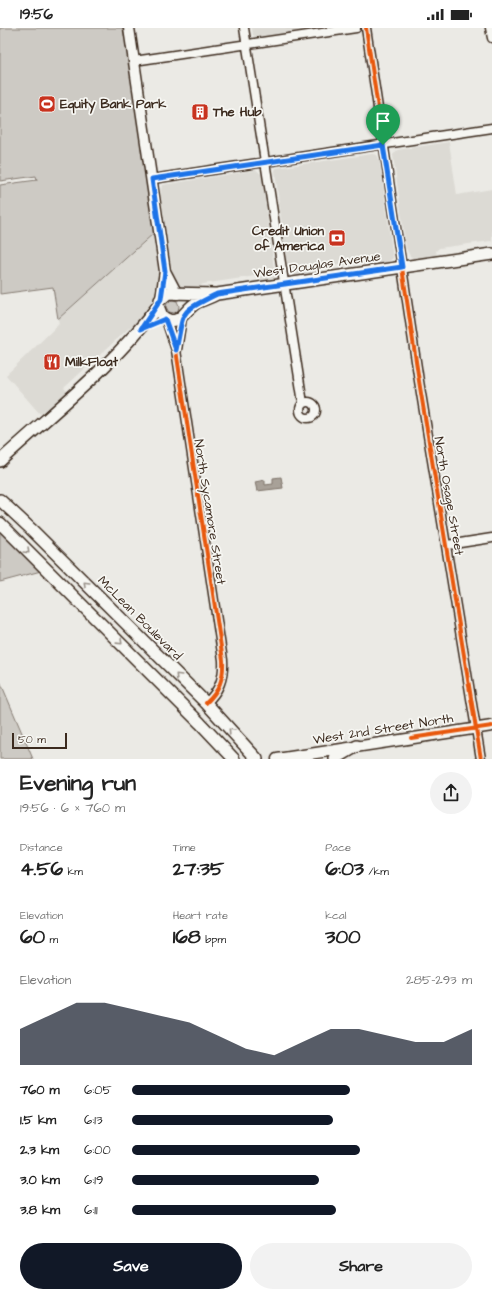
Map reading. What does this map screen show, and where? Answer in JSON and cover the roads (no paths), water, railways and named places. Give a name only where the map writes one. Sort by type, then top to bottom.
[{"type":"main road","name":"West Douglas Avenue","points":[[160,302],[168,293],[217,294],[492,254]]},
{"type":"main road","points":[[141,329],[166,319],[177,320],[184,316],[186,303],[178,294]]},
{"type":"main road","name":"West Douglas Avenue","points":[[184,316],[198,302],[217,294]]},
{"type":"main road","points":[[160,302],[159,311],[166,319]]},
{"type":"main road","points":[[0,460],[113,358],[141,329],[160,302]]},
{"type":"main road","name":"McLean Boulevard","points":[[0,500],[31,529],[206,704],[257,759]]},
{"type":"main road","points":[[0,523],[200,722],[234,759]]},
{"type":"main road","points":[[335,759],[357,746]]},
{"type":"street","points":[[129,28],[165,271],[160,302]]},
{"type":"street","points":[[244,28],[304,403]]},
{"type":"street","points":[[134,61],[356,28]]},
{"type":"street","name":"North Osage Street","points":[[366,28],[419,381],[482,759]]},
{"type":"street","points":[[490,28],[492,38]]},
{"type":"street","points":[[152,179],[492,128]]},
{"type":"street","points":[[165,271],[178,294]]},
{"type":"street","name":"North Sycamore Street","points":[[176,350],[184,316]]},
{"type":"street","name":"North Sycamore Street","points":[[166,319],[176,350],[223,660],[222,679],[218,689],[206,704]]},
{"type":"street","points":[[447,545],[492,538]]},
{"type":"street","name":"West 2nd Street North","points":[[278,759],[492,726]]},
{"type":"place","name":"Equity Bank Park","points":[[47,104]]},
{"type":"place","name":"The Hub","points":[[200,112]]},
{"type":"place","name":"Credit Union of America","points":[[337,238]]},
{"type":"place","name":"MilkFloat","points":[[52,362]]}]
